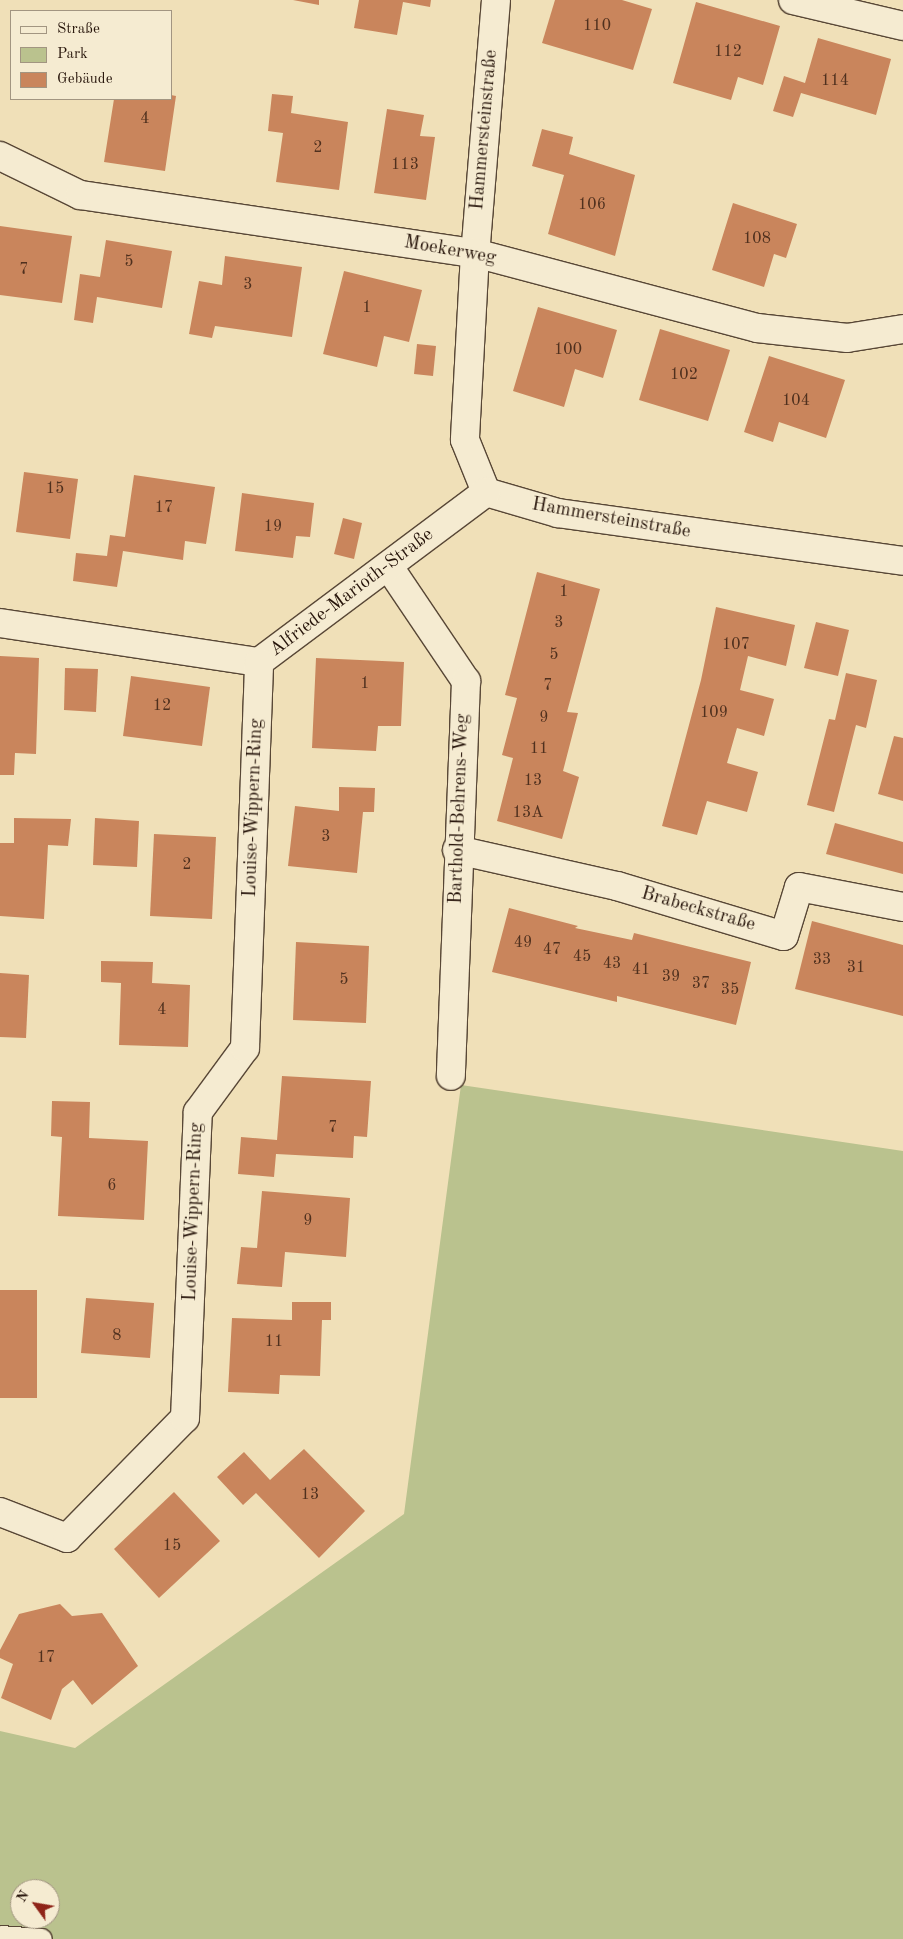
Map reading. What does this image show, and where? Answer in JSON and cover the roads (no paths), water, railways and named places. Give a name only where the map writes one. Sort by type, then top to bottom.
[{"type":"street","name":"Hammersteinstraße","points":[[496,0],[475,253],[465,440],[486,492],[558,513],[903,561]]},
{"type":"street","points":[[793,0],[903,26]]},
{"type":"street","name":"Moekerweg","points":[[0,156],[80,196],[475,253],[757,328],[847,338],[903,329]]},
{"type":"street","name":"Alfriede-Marioth-Straße","points":[[0,623],[259,662],[389,567],[486,492]]},
{"type":"street","name":"Barthold-Behrens-Weg","points":[[389,567],[466,680],[458,850],[451,1076]]},
{"type":"street","name":"Louise-Wippern-Ring","points":[[0,1512],[67,1538],[186,1418],[198,1112],[245,1048],[259,662]]},
{"type":"street","name":"Brabeckstraße","points":[[458,850],[617,886],[784,936],[799,887],[903,907]]},
{"type":"lane","points":[[0,1936],[41,1939]]}]
